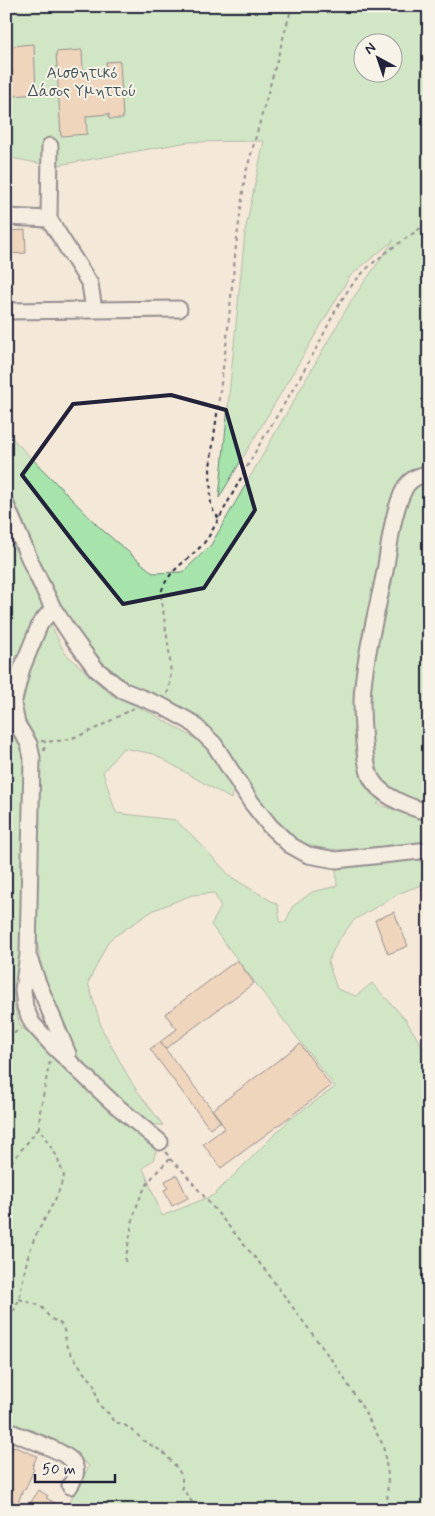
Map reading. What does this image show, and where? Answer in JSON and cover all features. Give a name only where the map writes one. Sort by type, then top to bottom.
[{"type":"street","points":[[50,146],[49,219],[90,284],[94,310]]},
{"type":"street","points":[[6,217],[49,219]]},
{"type":"street","points":[[6,311],[180,309]]},
{"type":"street","points":[[429,475],[415,478],[407,484],[396,514],[366,671],[362,702],[365,748],[371,778],[388,795],[413,808],[429,812]]},
{"type":"street","points":[[6,505],[53,608],[96,669],[122,690],[162,706],[191,722],[214,744],[251,802],[270,826],[290,845],[308,855],[336,860],[429,850]]},
{"type":"street","points":[[53,608],[40,624],[22,668],[13,704],[17,724],[29,744],[32,758],[28,954],[23,990],[25,1007],[32,1023],[53,1046],[112,1102],[160,1142]]},
{"type":"street","points":[[28,954],[65,1050],[77,1068]]},
{"type":"street","points":[[6,1430],[70,1458],[74,1464],[76,1475],[70,1486]]},
{"type":"path","points":[[219,518],[214,513],[210,504],[210,468],[244,184],[269,85],[292,6]]},
{"type":"path","points":[[162,706],[169,690],[170,661],[161,591],[171,574],[207,539],[313,355],[348,289],[370,265],[429,222]]},
{"type":"path","points":[[24,735],[52,742],[71,738],[139,706],[144,699]]},
{"type":"path","points":[[6,1035],[11,1035],[32,1023]]},
{"type":"path","points":[[6,1170],[39,1128],[40,1112],[53,1046]]},
{"type":"path","points":[[6,1316],[15,1309],[19,1299],[26,1260],[34,1239],[57,1196],[64,1176],[56,1155],[39,1128]]},
{"type":"path","points":[[160,1142],[170,1159],[182,1170],[266,1271],[330,1358],[361,1405],[383,1445],[388,1475],[387,1510]]},
{"type":"path","points":[[125,1262],[136,1206],[147,1183],[157,1170],[170,1159]]},
{"type":"path","points":[[19,1299],[41,1306],[50,1318],[61,1324],[67,1348],[84,1373],[93,1382],[99,1405],[109,1414],[114,1422],[123,1424],[135,1432],[142,1440],[163,1452],[182,1476],[182,1488],[198,1510]]},
{"type":"highlighted area","points":[[171,395],[226,410],[255,510],[204,588],[123,604],[22,475],[73,404]]},
{"type":"green space","name":"Αισθητικό Δάσος Υμηττού","points":[[6,6],[429,6],[429,802],[393,792],[377,804],[429,822],[429,843],[388,849],[338,850],[316,847],[298,841],[282,828],[265,810],[214,735],[132,687],[107,667],[79,633],[53,592],[6,482],[6,432],[99,527],[153,573],[183,572],[211,545],[351,301],[394,240],[350,276],[219,498],[245,232],[264,141],[188,142],[53,166],[6,157]]},
{"type":"green space","points":[[6,529],[64,652],[110,694],[153,714],[201,742],[234,786],[231,799],[154,754],[123,748],[103,772],[116,813],[175,820],[193,836],[231,877],[278,905],[280,922],[286,922],[292,907],[312,892],[337,886],[336,868],[419,859],[429,874],[429,882],[400,893],[354,920],[337,942],[328,962],[337,989],[356,996],[372,983],[405,1019],[429,1057],[429,1510],[64,1510],[89,1466],[63,1445],[6,1422]],"holes":[[[214,893],[221,907],[211,925],[335,1087],[289,1120],[214,1195],[162,1216],[143,1168],[153,1160],[157,1148],[20,1025],[14,1005],[23,930],[35,931],[42,968],[59,1022],[79,1064],[149,1125],[163,1125],[133,1085],[102,1029],[88,983],[109,940],[154,910],[192,895]]]},
{"type":"building","points":[[34,44],[36,94],[13,96],[12,72],[6,72],[6,50],[10,50],[9,46]]},
{"type":"building","points":[[82,50],[83,70],[106,69],[106,62],[120,61],[123,119],[109,119],[109,114],[86,116],[87,134],[61,136],[56,52]]},
{"type":"building","points":[[25,230],[26,253],[6,254],[6,231]]},
{"type":"building","points":[[394,912],[408,946],[388,954],[375,920]]},
{"type":"building","points":[[237,960],[254,983],[165,1049],[160,1042],[177,1029],[165,1014]]},
{"type":"building","points":[[160,1042],[221,1121],[210,1129],[150,1049]]},
{"type":"building","points":[[300,1044],[331,1086],[221,1168],[203,1144],[225,1128],[212,1110]]},
{"type":"building","points":[[177,1175],[188,1198],[172,1206],[164,1190],[168,1188],[165,1181]]},
{"type":"building","points":[[13,1446],[37,1456],[32,1468],[34,1469],[18,1503],[6,1498],[6,1472],[8,1468],[6,1468],[6,1458],[8,1459]]},
{"type":"building","points":[[39,1490],[48,1496],[46,1498],[55,1503],[51,1510],[30,1510],[27,1508]]}]
